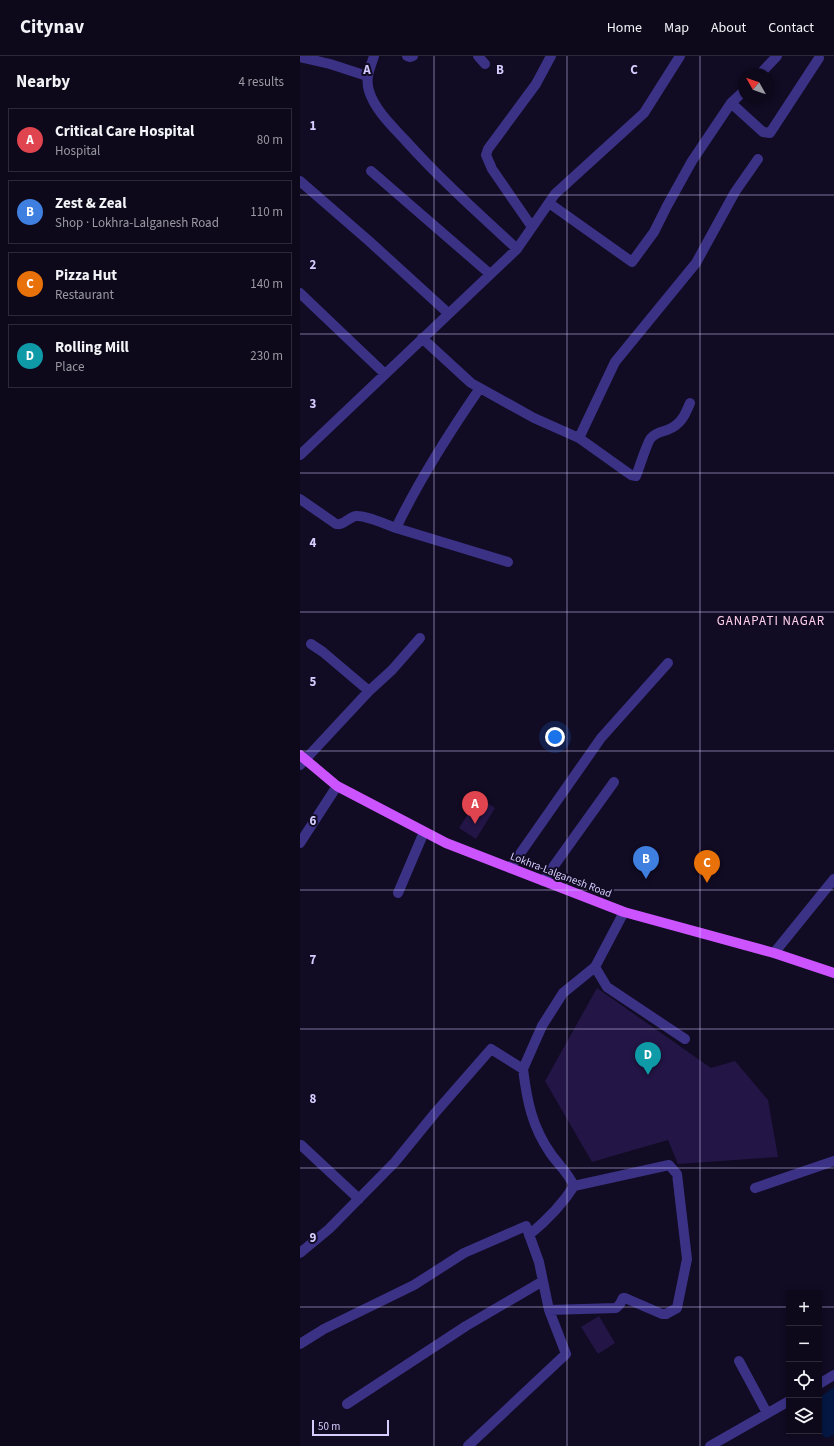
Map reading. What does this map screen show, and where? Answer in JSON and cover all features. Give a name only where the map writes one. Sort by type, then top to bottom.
[{"type":"main road","name":"Lokhra-Lalganesh Road","points":[[302,760],[337,786],[446,843],[624,912],[774,952],[834,973]]},
{"type":"street","points":[[374,56],[367,76],[369,92],[377,106],[392,126],[440,177],[517,249]]},
{"type":"street","points":[[407,56],[413,56]]},
{"type":"street","points":[[478,56],[485,64]]},
{"type":"street","points":[[532,228],[492,169],[486,155],[488,149],[536,84],[551,56]]},
{"type":"street","points":[[300,455],[517,249],[555,194],[644,113],[680,56]]},
{"type":"street","points":[[766,68],[777,56]]},
{"type":"street","points":[[300,57],[330,64],[367,76]]},
{"type":"street","points":[[731,104],[763,132],[770,133],[819,58]]},
{"type":"street","points":[[549,203],[632,262],[654,232],[692,161],[731,104],[738,97]]},
{"type":"street","points":[[579,438],[616,362],[696,263],[735,192],[758,159]]},
{"type":"street","points":[[371,171],[490,274]]},
{"type":"street","points":[[300,181],[448,313]]},
{"type":"street","points":[[300,293],[385,374]]},
{"type":"street","points":[[422,338],[471,383],[534,418],[579,438],[615,464],[636,476],[650,439],[660,432],[668,430],[679,423],[685,417],[690,403]]},
{"type":"street","points":[[396,528],[426,470],[480,388]]},
{"type":"street","points":[[300,499],[336,524],[340,525],[352,517],[360,516],[508,562]]},
{"type":"street","points":[[302,760],[369,691],[392,670],[420,638]]},
{"type":"street","points":[[311,644],[323,652],[369,691]]},
{"type":"street","points":[[510,868],[601,738],[668,663]]},
{"type":"street","points":[[543,880],[614,782]]},
{"type":"street","points":[[300,842],[337,786]]},
{"type":"street","points":[[398,893],[424,832]]},
{"type":"street","points":[[774,952],[834,879]]},
{"type":"street","points":[[574,1186],[570,1177],[551,1154],[538,1133],[527,1100],[523,1069],[542,1026],[563,993],[595,967],[624,912]]},
{"type":"street","points":[[595,967],[607,987],[685,1039]]},
{"type":"street","points":[[300,1253],[329,1229],[396,1162],[435,1113],[491,1048],[523,1069]]},
{"type":"street","points":[[301,1145],[359,1199]]},
{"type":"street","points":[[755,1188],[834,1160]]},
{"type":"street","points":[[529,1234],[538,1228],[565,1200],[574,1186],[669,1165],[677,1174],[687,1259],[677,1308],[666,1314],[662,1314],[623,1298],[616,1308],[549,1310]]},
{"type":"street","points":[[300,1344],[324,1329],[414,1285],[464,1253],[526,1226],[539,1262],[549,1310],[566,1354],[468,1446]]},
{"type":"street","points":[[347,1404],[466,1326],[543,1281]]},
{"type":"street","points":[[739,1361],[767,1413]]},
{"type":"street","points":[[822,1382],[834,1375]]},
{"type":"street","points":[[710,1446],[786,1403]]},
{"type":"water","points":[[834,1387],[834,1435],[826,1438],[821,1434],[822,1396]]},
{"type":"building","points":[[479,797],[495,808],[476,839],[459,828]]},
{"type":"building","points":[[597,988],[711,1068],[735,1061],[768,1100],[778,1157],[678,1164],[668,1140],[592,1162],[545,1081]]},
{"type":"building","points":[[599,1316],[615,1343],[598,1354],[581,1327]]},
{"type":"place","name":"Critical Care Hospital","points":[[475,824]]},
{"type":"place","name":"Zest & Zeal","points":[[646,879]]},
{"type":"place","name":"Pizza Hut","points":[[707,883]]},
{"type":"place","name":"Rolling Mill","points":[[648,1075]]},
{"type":"district","name":"GANAPATI NAGAR","points":[[771,621]]}]
